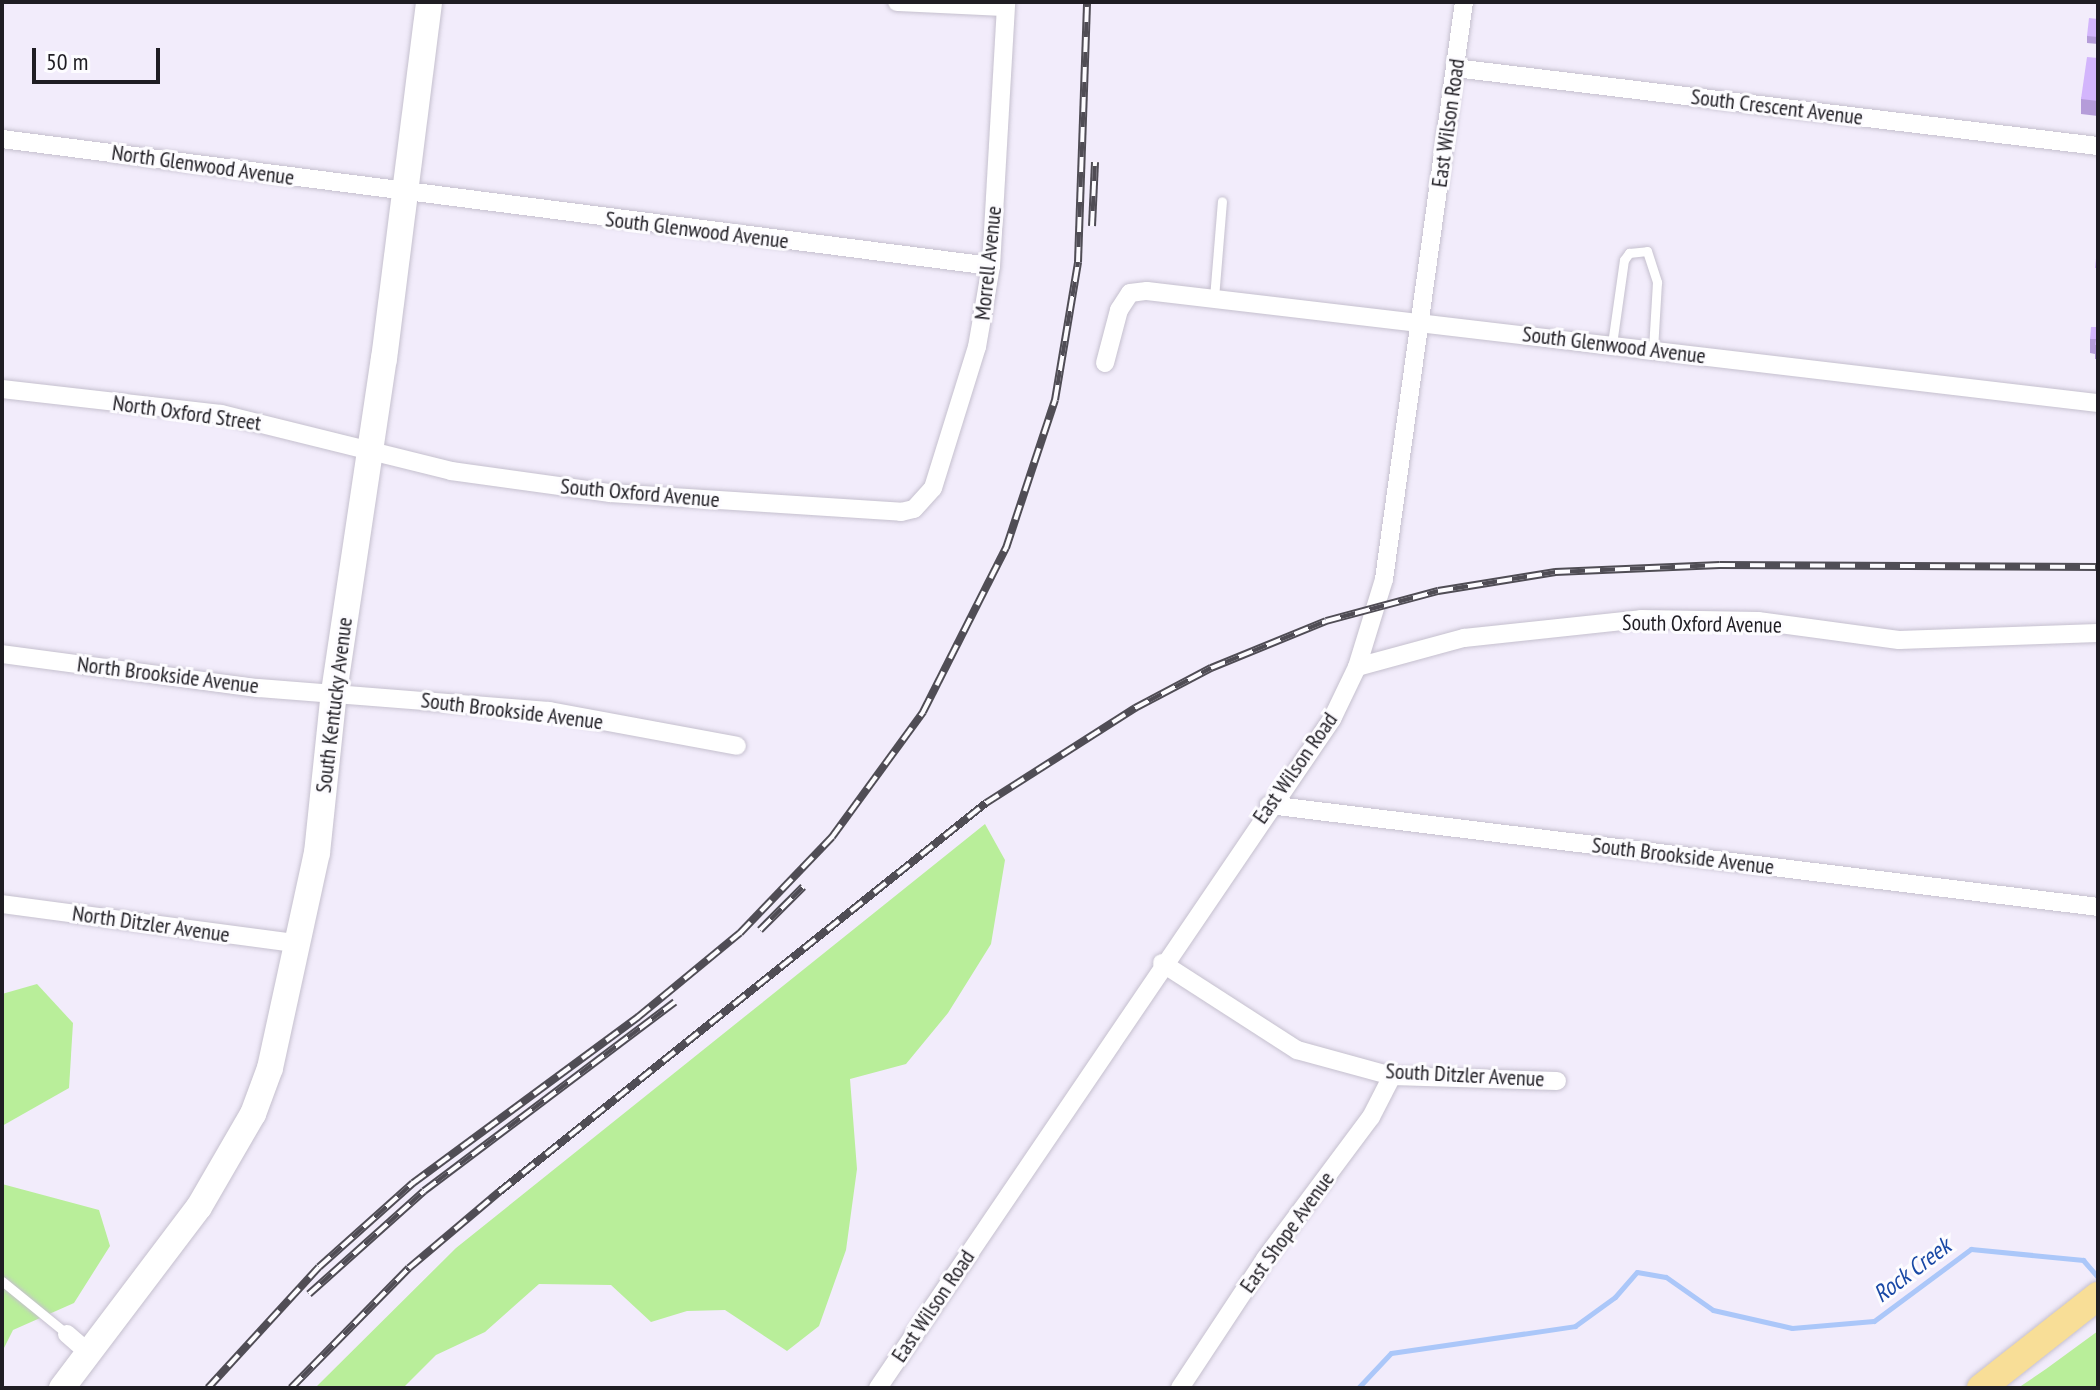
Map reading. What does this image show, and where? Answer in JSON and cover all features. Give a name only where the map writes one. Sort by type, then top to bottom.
[{"type":"main road","points":[[1981,1388],[2098,1296]]},
{"type":"street","name":"South Kentucky Avenue","points":[[62,1388],[199,1207],[235,1150],[270,1068],[300,944],[317,853],[334,692],[429,2]]},
{"type":"street","points":[[897,2],[1006,5]]},
{"type":"street","name":"East Wilson Road","points":[[878,1388],[1269,805],[1332,719],[1357,667],[1384,579],[1464,2]]},
{"type":"street","name":"Morrell Avenue","points":[[914,509],[933,488],[977,347],[991,266],[1006,5]]},
{"type":"street","name":"South Crescent Avenue","points":[[1455,68],[2098,146]]},
{"type":"street","name":"North Glenwood Avenue","points":[[2,139],[403,194]]},
{"type":"street","name":"South Glenwood Avenue","points":[[403,194],[991,266]]},
{"type":"street","name":"South Glenwood Avenue","points":[[1105,363],[1119,310],[1130,293],[1214,298],[1421,321],[2098,403]]},
{"type":"street","name":"North Oxford Street","points":[[2,389],[221,414],[297,430],[368,454]]},
{"type":"street","name":"South Oxford Avenue","points":[[368,454],[610,493],[901,512],[914,509]]},
{"type":"street","name":"South Oxford Avenue","points":[[1357,667],[1464,638],[1641,619],[1758,621],[1899,640],[2098,633]]},
{"type":"street","name":"North Brookside Avenue","points":[[2,654],[258,688],[334,692]]},
{"type":"street","name":"South Brookside Avenue","points":[[334,692],[549,711],[737,746]]},
{"type":"street","name":"South Brookside Avenue","points":[[1269,805],[2098,907]]},
{"type":"street","name":"North Ditzler Avenue","points":[[2,904],[300,944]]},
{"type":"street","name":"South Ditzler Avenue","points":[[1162,963],[1297,1050],[1392,1076],[1557,1081]]},
{"type":"street","name":"East Shope Avenue","points":[[1180,1388],[1265,1259],[1371,1117],[1392,1076]]},
{"type":"street","points":[[67,1334],[88,1352]]},
{"type":"lane","points":[[1214,298],[1222,201]]},
{"type":"lane","points":[[1612,344],[1624,260],[1629,253],[1647,251],[1657,282],[1653,349]]},
{"type":"lane","points":[[2,1281],[67,1334]]},
{"type":"green space","points":[[985,824],[1005,860],[991,944],[948,1013],[906,1064],[850,1079],[857,1169],[846,1250],[819,1326],[787,1351],[725,1310],[687,1311],[651,1322],[611,1285],[539,1284],[485,1332],[436,1355],[403,1388],[315,1388],[456,1248]]},
{"type":"green space","points":[[37,984],[73,1023],[69,1088],[2,1126],[2,994]]},
{"type":"green space","points":[[2,1184],[99,1210],[110,1246],[74,1303],[13,1330],[2,1352]]},
{"type":"green space","points":[[2098,1331],[2098,1388],[2018,1388],[2046,1369]]},
{"type":"building","points":[[2089,18],[2098,19],[2098,37],[2087,36]]},
{"type":"building","points":[[2087,57],[2098,58],[2098,101],[2081,99]]},
{"type":"building","points":[[2098,316],[2098,344],[2095,345],[2096,339],[2090,339],[2091,327],[2097,327]]},
{"type":"waterway","name":"Rock Creek","points":[[1358,1388],[1391,1353],[1575,1326],[1615,1297],[1637,1272],[1666,1277],[1713,1310],[1792,1328],[1874,1321],[1971,1249],[2083,1260],[2098,1277]]},
{"type":"railway","points":[[208,1388],[319,1267],[413,1183],[638,1017],[740,933],[832,837],[923,712],[1006,548],[1055,400],[1078,262],[1087,2]]},
{"type":"railway","points":[[1092,226],[1095,162]]},
{"type":"railway","points":[[291,1388],[409,1268],[499,1192],[986,803],[1135,708],[1211,668],[1326,621],[1438,591],[1555,572],[1720,565],[2098,567]]},
{"type":"railway","points":[[760,930],[803,887]]},
{"type":"railway","points":[[309,1294],[424,1191],[675,1002]]}]
